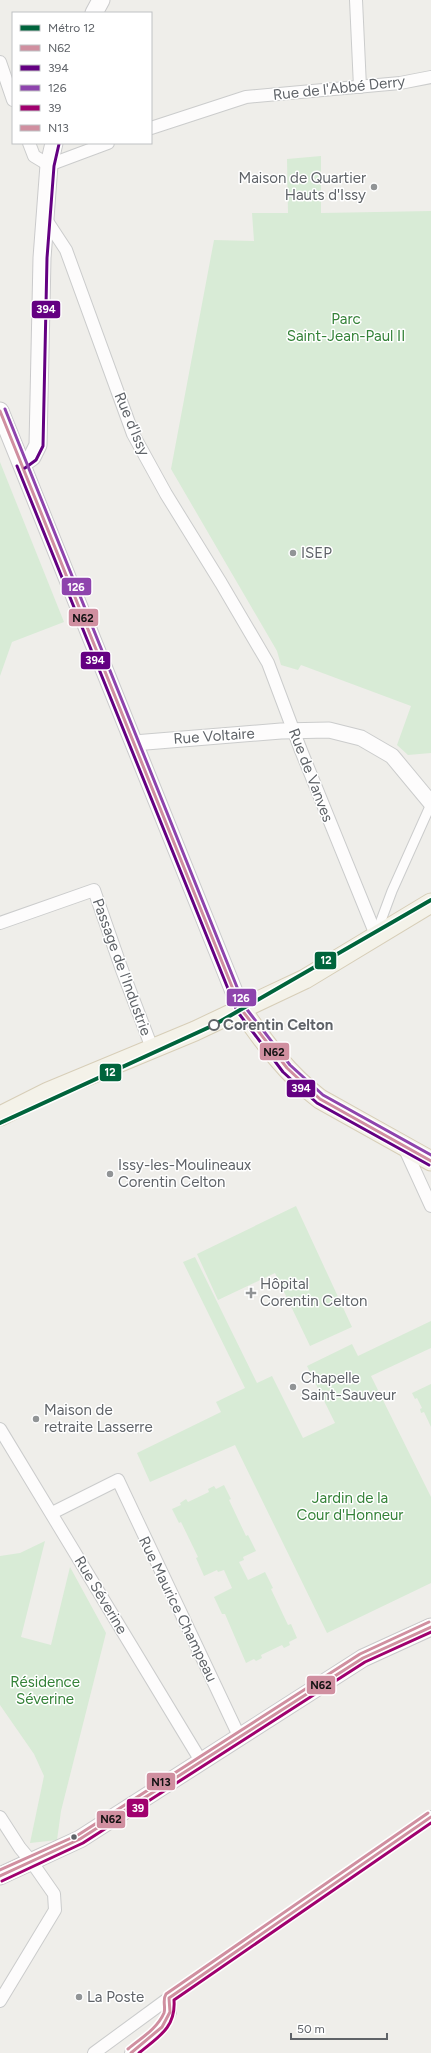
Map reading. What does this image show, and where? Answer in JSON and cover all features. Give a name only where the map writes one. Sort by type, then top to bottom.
[{"type":"main road","points":[[22,464],[32,457],[38,445],[38,368],[45,218],[48,165],[54,144]]},
{"type":"main road","points":[[0,411],[241,1009],[295,1079],[320,1099],[431,1161]]},
{"type":"main road","points":[[0,1116],[48,1092],[195,1031],[304,979],[431,903]]},
{"type":"main road","points":[[0,1876],[80,1839],[363,1658],[431,1626]]},
{"type":"street","points":[[356,0],[360,87]]},
{"type":"street","points":[[0,62],[12,97]]},
{"type":"street","name":"Rue de l'Abbé Derry","points":[[152,128],[246,97],[400,83],[431,77]]},
{"type":"street","points":[[29,144],[34,156],[48,165],[105,144]]},
{"type":"street","name":"Rue d'Issy","points":[[45,218],[66,250],[133,434],[166,494],[242,618]]},
{"type":"street","name":"Rue de Vanves","points":[[242,618],[268,663],[376,935]]},
{"type":"street","name":"Rue Voltaire","points":[[134,743],[294,730],[330,730],[361,738],[392,756],[431,804]]},
{"type":"street","points":[[376,935],[392,891],[431,804]]},
{"type":"street","name":"Passage de l'Industrie","points":[[0,923],[94,890],[122,970],[152,1048]]},
{"type":"street","points":[[404,1147],[431,1206]]},
{"type":"street","name":"Rue Séverine","points":[[0,1428],[201,1761]]},
{"type":"street","name":"Rue Maurice Champeau","points":[[52,1513],[118,1480],[240,1738]]},
{"type":"street","points":[[0,1817],[20,1848],[54,1894],[55,1910],[0,2001]]},
{"type":"street","points":[[94,2053],[169,1998],[431,1817]]},
{"type":"street","points":[[131,2053],[162,2027],[170,2012],[169,1998]]},
{"type":"green space","name":"Parc Saint-Jean-Paul II","points":[[321,156],[321,213],[431,211],[431,753],[408,755],[397,745],[411,706],[301,665],[298,670],[281,665],[277,651],[171,469],[214,240],[254,241],[252,213],[288,213],[287,159]]},
{"type":"green space","points":[[0,462],[64,622],[12,642],[0,676]]},
{"type":"green space","points":[[296,1206],[352,1327],[310,1346],[275,1273],[218,1300],[197,1254]]},
{"type":"green space","name":"Jardin de la Cour d'Honneur","points":[[195,1257],[257,1383],[272,1376],[303,1438],[335,1423],[307,1366],[352,1344],[358,1356],[431,1321],[431,1348],[371,1376],[431,1497],[431,1583],[327,1633],[235,1445],[150,1482],[137,1453],[221,1412],[216,1402],[245,1388],[183,1262]]},
{"type":"green space","points":[[431,1384],[431,1427],[424,1412],[421,1413],[420,1409],[422,1408],[417,1398],[415,1399],[412,1393]]},
{"type":"green space","points":[[224,1485],[231,1499],[229,1500],[246,1536],[248,1535],[256,1551],[243,1557],[244,1560],[239,1562],[248,1580],[265,1572],[273,1588],[271,1589],[288,1625],[291,1624],[297,1638],[289,1642],[290,1645],[284,1648],[282,1645],[261,1655],[262,1658],[256,1661],[254,1659],[246,1663],[225,1614],[222,1614],[214,1597],[232,1588],[224,1570],[218,1572],[217,1570],[204,1576],[196,1558],[198,1557],[181,1522],[179,1523],[172,1509],[181,1505],[180,1503],[186,1499],[188,1502],[209,1492],[208,1489],[214,1486],[216,1489]]},
{"type":"green space","name":"Résidence Séverine","points":[[45,1541],[21,1637],[51,1645],[70,1567],[106,1633],[61,1811],[57,1840],[30,1843],[44,1776],[34,1754],[0,1705],[0,1556],[20,1553]]},
{"type":"metro line","name":"12","points":[[0,1123],[214,1025],[431,900]]},
{"type":"transit line","name":"394","points":[[25,468],[36,460],[43,446],[47,258],[54,166],[59,144]]},
{"type":"transit line","name":"126","points":[[5,409],[245,1007],[290,1065],[323,1095],[431,1155]]},
{"type":"transit line","name":"N62","points":[[0,411],[241,1009],[287,1068],[320,1099],[431,1161]]},
{"type":"transit line","name":"394","points":[[17,466],[237,1011],[283,1072],[317,1103],[429,1165]]},
{"type":"transit line","name":"N13","points":[[0,1870],[78,1835],[360,1654],[429,1622]]},
{"type":"transit line","name":"N62","points":[[0,1876],[80,1839],[363,1658],[431,1627]]},
{"type":"transit line","name":"39","points":[[2,1881],[83,1843],[365,1662],[431,1632]]},
{"type":"transit line","name":"N13","points":[[128,2049],[148,2033],[161,2019],[164,2013],[164,1999],[166,1994],[428,1813]]},
{"type":"transit line","name":"N62","points":[[131,2053],[162,2027],[170,2012],[169,1998],[431,1817]]},
{"type":"transit line","name":"39","points":[[139,2053],[159,2037],[169,2025],[174,2010],[174,2000],[431,1823]]},
{"type":"place","name":"Maison de Quartier Hauts d'Issy","points":[[374,187]]},
{"type":"place","name":"ISEP","points":[[293,553]]},
{"type":"place","name":"Corentin Celton","points":[[214,1025]]},
{"type":"place","name":"Issy-les-Moulineaux Corentin Celton","points":[[110,1174]]},
{"type":"place","name":"Hôpital Corentin Celton","points":[[251,1293]]},
{"type":"place","name":"Chapelle Saint-Sauveur","points":[[293,1387]]},
{"type":"place","name":"Maison de retraite Lasserre","points":[[36,1419]]},
{"type":"place","name":"La Poste","points":[[79,1997]]}]
